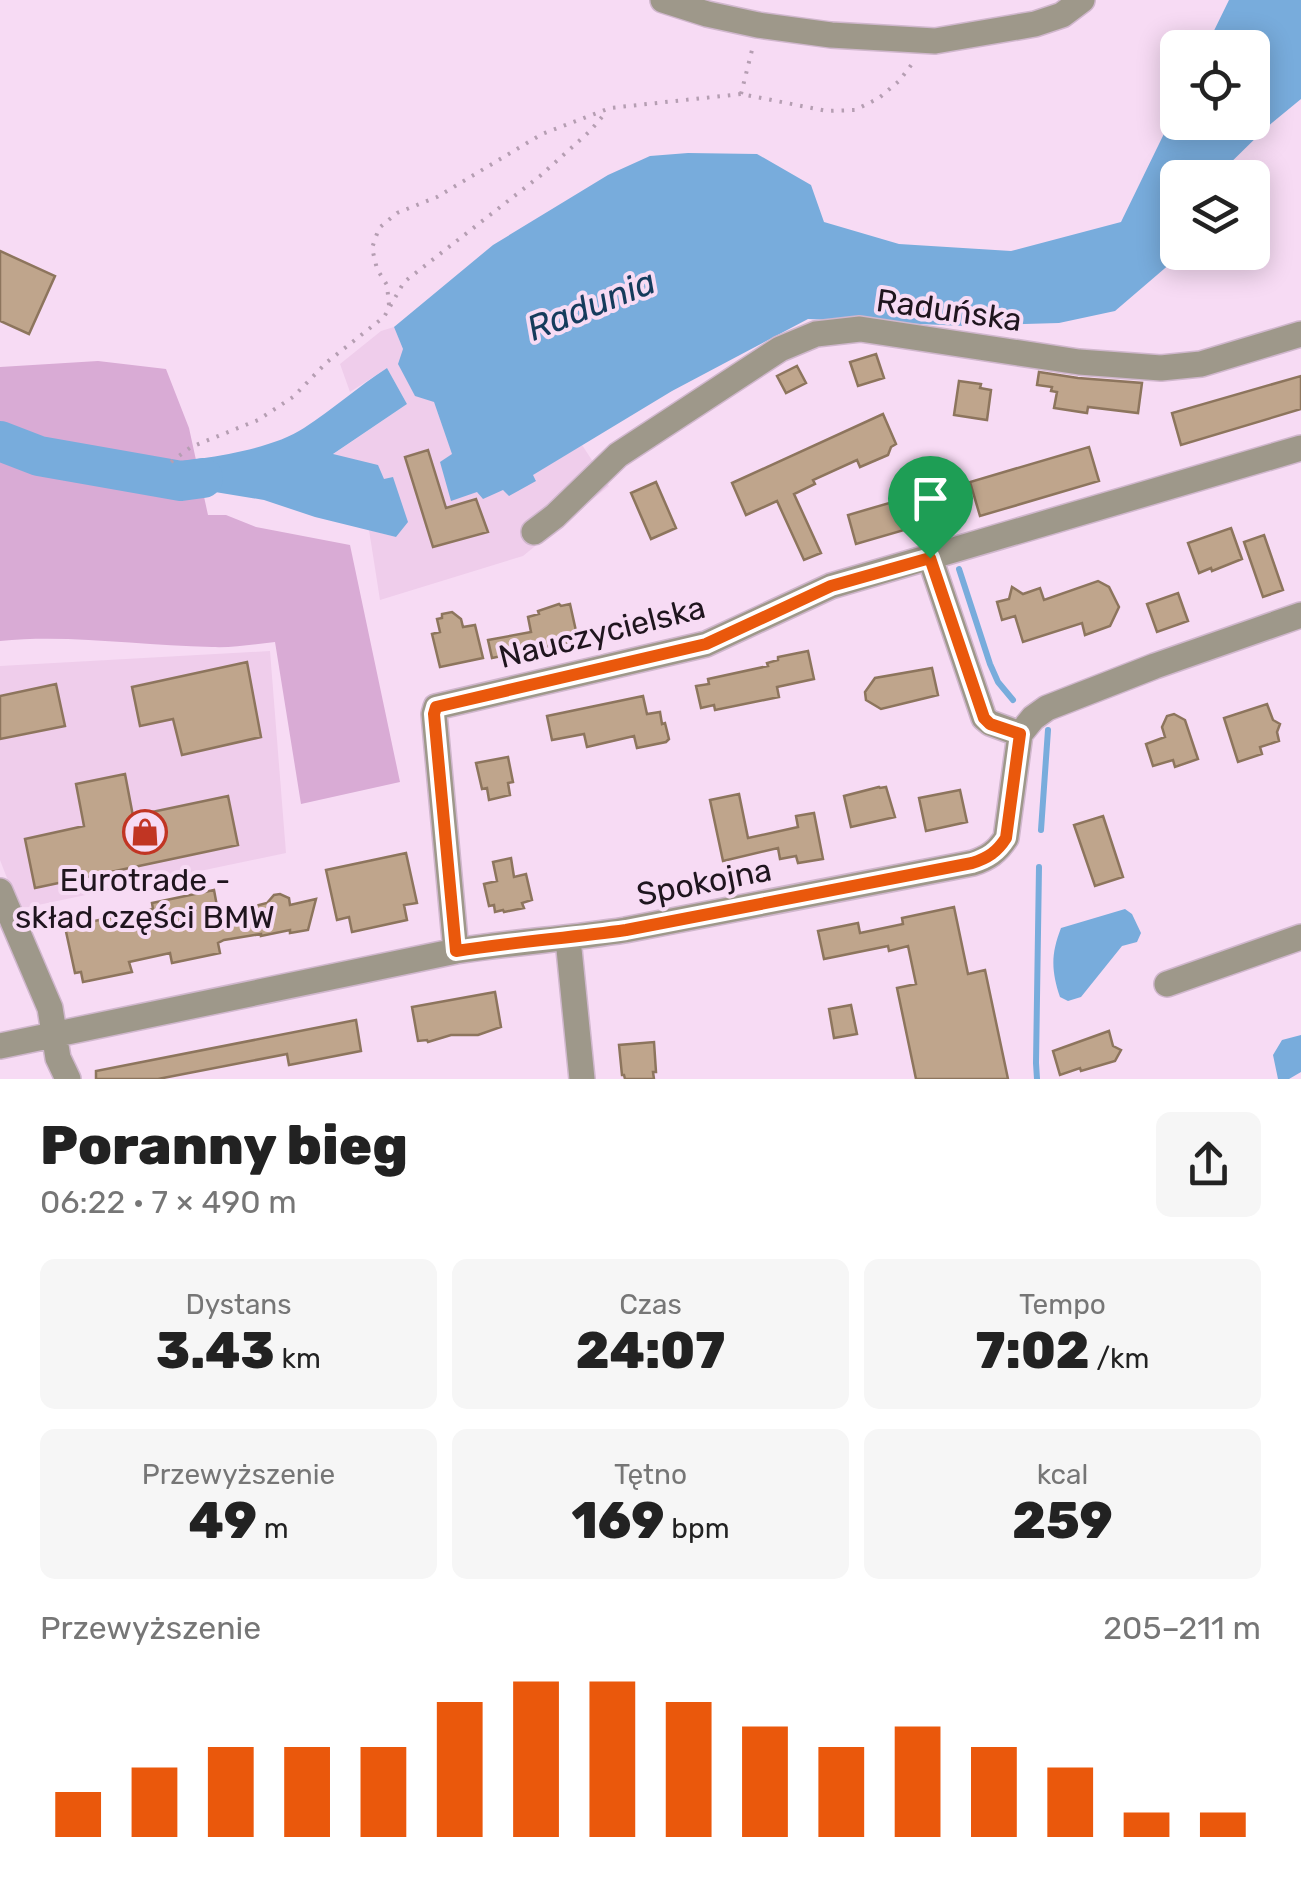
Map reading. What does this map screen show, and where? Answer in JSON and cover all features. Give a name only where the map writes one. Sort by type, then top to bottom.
[{"type":"street","points":[[663,0],[758,25],[831,35],[935,41],[1035,24],[1062,15],[1082,0]]},
{"type":"street","name":"Raduńska","points":[[534,532],[609,464],[780,349],[816,334],[860,329],[1079,362],[1161,368],[1200,364],[1301,334]]},
{"type":"street","name":"Nauczycielska","points":[[456,951],[436,707],[706,644],[831,586],[1301,448]]},
{"type":"street","points":[[930,558],[984,718],[990,724],[1020,734],[1032,718],[1047,708],[1301,615]]},
{"type":"street","name":"Spokojna","points":[[0,1046],[456,951],[626,930],[972,863],[998,850],[1006,838],[1020,734]]},
{"type":"street","points":[[0,892],[50,1008],[58,1058],[68,1079]]},
{"type":"street","points":[[1166,984],[1301,937]]},
{"type":"street","points":[[568,938],[582,1079]]},
{"type":"path","points":[[741,94],[758,25]]},
{"type":"path","points":[[389,305],[387,285],[377,269],[372,248],[380,228],[397,214],[438,198],[542,134],[610,108],[741,94],[827,111],[855,110],[879,98],[899,81],[918,58],[921,40]]},
{"type":"path","points":[[172,462],[191,447],[258,420],[293,398],[326,362],[384,317],[404,282],[540,176],[610,108]]},
{"type":"shaded area","points":[[394,327],[434,402],[453,455],[440,463],[477,492],[504,490],[536,480],[532,475],[582,445],[609,486],[523,556],[380,600],[369,530],[396,537],[407,522],[393,478],[384,480],[332,455],[407,404],[387,368],[350,392],[340,364],[381,331]]},
{"type":"shaded area","points":[[98,361],[166,369],[189,428],[208,515],[226,515],[256,527],[350,545],[400,782],[301,804],[275,642],[220,647],[80,640],[0,641],[0,367]]},
{"type":"shaded area","points":[[270,651],[286,853],[19,909],[0,860],[0,666]]},
{"type":"water","points":[[1229,0],[1301,0],[1301,99],[1270,125],[1270,30],[1214,30]]},
{"type":"water","points":[[1161,140],[1254,140],[1233,160],[1160,160],[1163,270],[1115,311],[1059,323],[965,326],[808,319],[672,391],[533,475],[536,481],[509,496],[503,490],[483,499],[477,492],[451,501],[440,462],[452,454],[434,402],[415,396],[398,364],[403,349],[394,327],[493,245],[608,175],[650,156],[757,154],[811,185],[824,222],[899,244],[1011,251],[1121,222]]},
{"type":"water","points":[[387,368],[407,404],[333,454],[378,465],[384,479],[393,477],[408,522],[396,537],[264,500],[215,492],[180,492],[148,484],[152,464],[230,454],[289,436]]},
{"type":"water","points":[[1125,909],[1132,914],[1141,933],[1137,942],[1122,946],[1081,997],[1068,1001],[1060,997],[1053,962],[1061,928]]},
{"type":"water","points":[[1301,1035],[1301,1072],[1289,1079],[1278,1079],[1273,1055],[1282,1040]]},
{"type":"building","points":[[0,251],[55,276],[29,334],[0,321]]},
{"type":"building","points":[[876,354],[884,378],[858,386],[850,362]]},
{"type":"building","points":[[797,366],[806,383],[786,393],[777,376]]},
{"type":"building","points":[[1039,372],[1142,383],[1138,413],[1088,407],[1087,413],[1054,408],[1057,392],[1051,391],[1052,387],[1037,385]]},
{"type":"building","points":[[1301,376],[1301,409],[1181,445],[1172,413]]},
{"type":"building","points":[[959,381],[981,384],[980,388],[991,390],[987,420],[954,415]]},
{"type":"building","points":[[883,414],[896,444],[888,455],[860,467],[857,460],[813,480],[815,484],[794,494],[821,553],[804,560],[777,501],[746,515],[732,483]]},
{"type":"building","points":[[1089,447],[1099,481],[980,516],[970,482]]},
{"type":"building","points":[[428,450],[446,508],[476,499],[488,532],[433,547],[405,457]]},
{"type":"building","points":[[656,482],[676,528],[651,539],[631,493]]},
{"type":"building","points":[[910,497],[918,526],[856,544],[848,515]]},
{"type":"building","points":[[1231,528],[1242,559],[1199,573],[1188,543]]},
{"type":"building","points":[[1264,535],[1283,590],[1263,597],[1244,542]]},
{"type":"building","points":[[1098,581],[1109,587],[1119,607],[1110,626],[1085,635],[1082,623],[1023,642],[1015,616],[1002,620],[997,602],[1009,599],[1012,587],[1023,594],[1040,588],[1044,600]]},
{"type":"building","points":[[1178,593],[1188,621],[1157,632],[1147,604]]},
{"type":"building","points":[[559,604],[570,604],[578,640],[492,658],[488,640],[531,632],[528,617]]},
{"type":"building","points":[[452,612],[461,619],[463,627],[475,625],[483,658],[440,667],[432,634],[440,632],[437,619]]},
{"type":"building","points":[[808,651],[814,679],[777,687],[779,697],[715,710],[714,705],[701,708],[696,686],[709,684],[708,679],[768,666],[778,657]]},
{"type":"building","points":[[247,662],[261,737],[182,755],[173,719],[140,726],[132,687]]},
{"type":"building","points":[[932,668],[938,695],[881,709],[866,700],[865,692],[875,678]]},
{"type":"building","points":[[56,684],[65,726],[0,739],[0,696]]},
{"type":"building","points":[[643,696],[647,714],[660,712],[669,739],[666,742],[637,748],[634,736],[587,747],[584,734],[552,740],[547,716]]},
{"type":"building","points":[[1267,704],[1273,720],[1280,724],[1279,741],[1260,747],[1262,754],[1238,762],[1224,718]]},
{"type":"building","points":[[1174,714],[1185,720],[1198,759],[1175,767],[1173,760],[1153,766],[1146,744],[1165,737],[1162,727],[1167,716]]},
{"type":"building","points":[[508,757],[513,782],[508,783],[510,795],[489,800],[476,763]]},
{"type":"building","name":"Eurotrade - skład części BMW","points":[[125,774],[133,816],[228,796],[238,845],[35,888],[25,839],[84,826],[76,784]]},
{"type":"building","points":[[886,787],[895,817],[851,827],[844,796]]},
{"type":"building","points":[[960,790],[967,822],[926,831],[919,798]]},
{"type":"building","points":[[739,794],[748,838],[798,827],[796,816],[814,813],[823,859],[798,863],[796,856],[780,859],[778,848],[723,861],[710,800]]},
{"type":"building","points":[[1103,816],[1123,877],[1095,886],[1074,825]]},
{"type":"building","points":[[406,853],[417,903],[404,905],[407,920],[352,932],[349,917],[337,920],[326,870]]},
{"type":"building","points":[[511,858],[514,877],[526,874],[532,900],[522,903],[524,908],[495,912],[494,905],[489,906],[484,884],[497,881],[493,862]]},
{"type":"building","points":[[214,890],[219,917],[255,909],[274,895],[289,898],[290,905],[316,899],[308,930],[224,940],[218,943],[220,953],[172,963],[170,953],[129,962],[132,972],[83,982],[81,972],[75,973],[65,927],[153,909],[152,903]]},
{"type":"building","points":[[954,907],[968,974],[985,970],[1008,1079],[916,1079],[897,988],[916,984],[908,946],[889,951],[888,946],[824,959],[818,931],[858,923],[860,933],[903,924],[902,918]]},
{"type":"building","points":[[495,992],[501,1027],[478,1035],[418,1041],[412,1007]]},
{"type":"building","points":[[851,1005],[857,1034],[834,1038],[829,1009]]},
{"type":"building","points":[[356,1020],[361,1051],[289,1065],[287,1054],[158,1079],[96,1079],[96,1071]]},
{"type":"building","points":[[1109,1031],[1113,1046],[1121,1050],[1115,1061],[1060,1075],[1053,1051]]},
{"type":"building","points":[[654,1042],[654,1079],[625,1079],[619,1045]]},
{"type":"waterway","name":"Radunia","points":[[0,441],[39,456],[181,481],[203,478]]},
{"type":"waterway","points":[[959,569],[990,664],[1013,700]]},
{"type":"waterway","points":[[1041,830],[1048,730]]},
{"type":"waterway","points":[[1037,1079],[1039,867]]},
{"type":"place","name":"Eurotrade - skład części BMW","points":[[145,832]]},
{"type":"route","points":[[930,558],[984,718],[990,724],[1020,734],[1006,838],[998,850],[972,863],[626,930],[456,951],[436,707],[706,644],[831,586],[930,558]]}]
